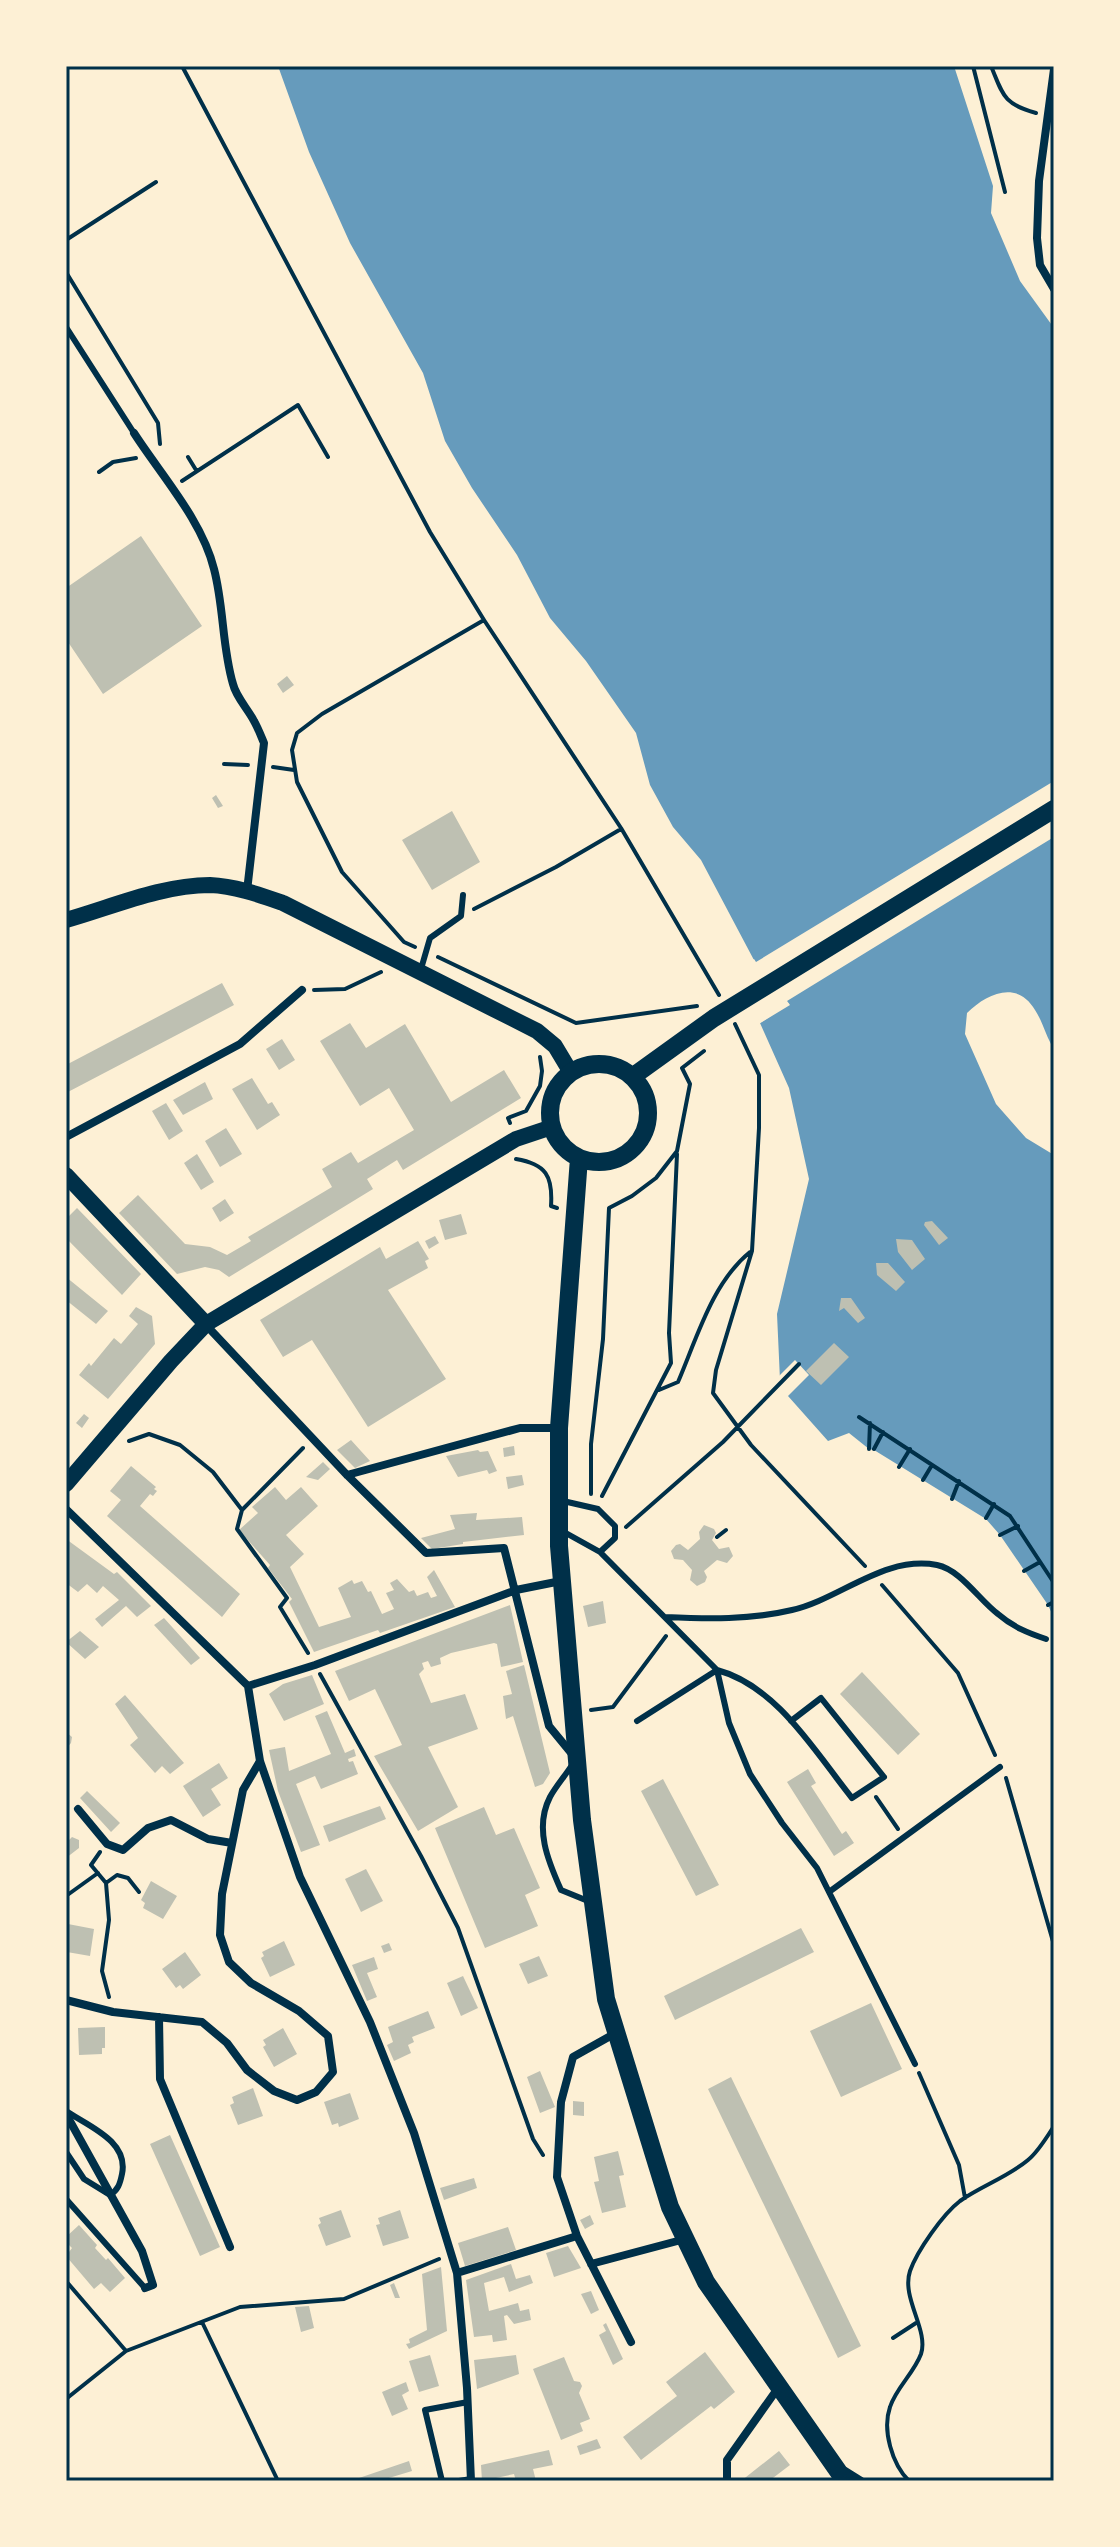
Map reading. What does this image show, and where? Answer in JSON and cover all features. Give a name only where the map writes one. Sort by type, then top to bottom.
[{"type":"main road","points":[[632,1077],[720,1012],[1054,809]]},
{"type":"main road","points":[[66,920],[183,887],[214,885],[247,891],[283,903],[537,1031],[555,1046],[570,1071]]},
{"type":"main road","points":[[606,1064],[632,1077],[640,1085],[648,1107],[646,1129],[633,1149],[613,1160],[602,1162],[579,1158],[565,1149],[552,1127],[550,1109],[552,1099],[570,1071],[586,1065],[606,1064]]},
{"type":"main road","points":[[66,1484],[206,1324],[516,1139],[552,1127]]},
{"type":"main road","points":[[579,1158],[559,1428],[559,1530],[576,1759],[606,1999],[657,2172],[706,2282],[845,2481]]},
{"type":"main road","points":[[66,1175],[206,1324]]},
{"type":"street","points":[[1054,69],[1039,181],[1037,254],[1054,289]]},
{"type":"street","points":[[134,433],[170,481],[193,521],[214,568],[233,688],[255,722],[264,743],[247,891]]},
{"type":"street","points":[[66,1137],[240,1044],[302,990]]},
{"type":"street","points":[[206,1324],[347,1475],[426,1553],[504,1548],[549,1726],[576,1759]]},
{"type":"street","points":[[347,1475],[520,1428],[559,1428]]},
{"type":"street","points":[[66,1509],[248,1686],[260,1761],[300,1877],[370,2022],[414,2133],[457,2273],[471,2480]]},
{"type":"street","points":[[248,1686],[315,1665],[516,1590],[561,1581]]},
{"type":"street","points":[[66,2000],[113,2012],[202,2022],[227,2043],[247,2070],[274,2091],[297,2100],[316,2092],[333,2072],[328,2036],[299,2011],[251,1983],[229,1962],[220,1935],[222,1894],[243,1790],[260,1761]]},
{"type":"street","points":[[78,1809],[107,1844],[123,1850],[148,1828],[171,1820],[208,1839],[232,1843]]},
{"type":"street","points":[[159,2017],[160,2079],[230,2247]]},
{"type":"street","points":[[614,2034],[573,2057],[561,2102],[557,2177],[577,2236],[631,2342]]},
{"type":"street","points":[[66,2112],[142,2251],[153,2285],[145,2288]]},
{"type":"street","points":[[457,2273],[577,2236]]},
{"type":"street","points":[[591,2264],[685,2239]]},
{"type":"street","points":[[727,2481],[727,2460],[778,2387]]},
{"type":"street","points":[[832,2462],[861,2481]]},
{"type":"lane","points":[[66,327],[134,433]]},
{"type":"lane","points":[[420,973],[430,938],[461,916],[463,895]]},
{"type":"lane","points":[[559,1500],[591,1505],[615,1526],[615,1538],[600,1552]]},
{"type":"lane","points":[[559,1530],[600,1552],[717,1670],[729,1723],[750,1774],[817,1868],[915,2064]]},
{"type":"lane","points":[[665,1617],[721,1620],[796,1609],[873,1574],[910,1565],[938,1565],[969,1584],[996,1613],[1022,1631],[1046,1639]]},
{"type":"lane","points":[[637,1721],[717,1670],[737,1675],[791,1721],[852,1798],[884,1777],[821,1698],[791,1721]]},
{"type":"lane","points":[[576,1759],[549,1799],[544,1822],[545,1854],[561,1890],[593,1904]]},
{"type":"lane","points":[[829,1892],[1000,1767]]},
{"type":"lane","points":[[66,2112],[106,2136],[119,2151],[123,2171],[117,2190],[110,2195],[84,2179],[66,2152]]},
{"type":"lane","points":[[66,2199],[145,2288]]},
{"type":"lane","points":[[442,2481],[425,2410],[468,2402]]},
{"type":"lane","points":[[459,2481],[471,2480]]},
{"type":"path","points":[[182,66],[423,519],[484,620],[621,828],[720,1012],[759,1075],[752,1251],[716,1370],[713,1393],[751,1445],[873,1574],[958,1673],[1007,1782],[1054,1945]]},
{"type":"path","points":[[973,66],[1005,192]]},
{"type":"path","points":[[991,66],[1004,98],[1023,110],[1047,116]]},
{"type":"path","points":[[66,240],[156,182]]},
{"type":"path","points":[[66,272],[158,423],[160,454]]},
{"type":"path","points":[[185,488],[181,480],[298,405],[328,457]]},
{"type":"path","points":[[188,457],[196,470]]},
{"type":"path","points":[[484,620],[322,714],[297,733],[292,750],[297,782],[342,872],[404,942],[576,1023],[633,1015],[720,1012]]},
{"type":"path","points":[[461,916],[556,867],[621,828]]},
{"type":"path","points":[[302,990],[345,989],[399,963],[404,942]]},
{"type":"path","points":[[591,1505],[603,1495],[671,1363],[669,1333],[677,1151],[690,1084],[682,1068]]},
{"type":"path","points":[[591,1505],[591,1444],[603,1339],[609,1208],[656,1178],[677,1151]]},
{"type":"path","points":[[657,1391],[678,1382],[732,1267],[752,1251]]},
{"type":"path","points":[[628,1525],[723,1442],[799,1364]]},
{"type":"path","points":[[859,1417],[994,1504],[1018,1526],[1054,1583]]},
{"type":"path","points":[[870,1423],[871,1449],[883,1432]]},
{"type":"path","points":[[129,1441],[149,1434],[180,1445],[213,1472],[242,1510]]},
{"type":"path","points":[[313,1438],[242,1510],[237,1529],[287,1598],[280,1607],[421,1856],[458,1928],[533,2139],[557,2177]]},
{"type":"path","points":[[899,1467],[910,1449]]},
{"type":"path","points":[[923,1480],[932,1464]]},
{"type":"path","points":[[952,1499],[959,1481]]},
{"type":"path","points":[[986,1518],[994,1504]]},
{"type":"path","points":[[1000,1535],[1018,1526]]},
{"type":"path","points":[[717,1537],[726,1530]]},
{"type":"path","points":[[1024,1571],[1040,1561]]},
{"type":"path","points":[[1048,1605],[1054,1602]]},
{"type":"path","points":[[572,1712],[613,1707],[674,1626]]},
{"type":"path","points":[[868,1787],[904,1837]]},
{"type":"path","points":[[107,1844],[91,1865],[106,1883],[109,1920],[102,1971],[113,2012]]},
{"type":"path","points":[[66,1896],[98,1873]]},
{"type":"path","points":[[106,1883],[117,1875],[128,1878],[139,1892]]},
{"type":"path","points":[[915,2064],[959,2165],[965,2198]]},
{"type":"path","points":[[909,2481],[894,2458],[887,2424],[890,2406],[922,2351],[923,2339],[916,2323],[908,2284],[910,2271],[921,2248],[958,2203],[1029,2160],[1054,2126]]},
{"type":"path","points":[[66,2399],[126,2351],[240,2307],[344,2299],[441,2258]]},
{"type":"path","points":[[66,2281],[126,2351]]},
{"type":"path","points":[[202,2322],[278,2481]]},
{"type":"path","points":[[893,2338],[916,2323]]},
{"type":"water","points":[[278,66],[954,66],[993,186],[991,213],[1020,281],[1054,328],[1054,1049],[1028,1000],[1011,992],[983,1000],[967,1013],[965,1034],[996,1104],[1026,1138],[1054,1155],[1054,1618],[1000,1535],[986,1519],[869,1449],[849,1433],[828,1441],[788,1396],[780,1380],[777,1314],[809,1179],[789,1088],[760,1023],[789,1004],[755,962],[701,860],[673,827],[650,785],[636,733],[586,661],[550,618],[517,555],[445,441],[423,373],[350,243],[309,152]]},
{"type":"pier","points":[[1054,781],[1054,837],[787,1001],[790,1005],[757,1025],[758,1020],[784,1004],[750,961],[754,959],[756,962]]},
{"type":"pier","points":[[795,1360],[809,1375],[785,1399],[776,1379]]},
{"type":"building","points":[[141,536],[202,626],[103,694],[66,639],[66,588]]},
{"type":"building","points":[[287,676],[294,685],[283,693],[277,684]]},
{"type":"building","points":[[216,795],[223,806],[218,808],[212,798]]},
{"type":"building","points":[[452,811],[480,862],[432,890],[402,840]]},
{"type":"building","points":[[222,983],[234,1005],[66,1093],[66,1065]]},
{"type":"building","points":[[350,1023],[366,1048],[405,1024],[451,1102],[504,1070],[521,1098],[403,1170],[397,1160],[367,1179],[373,1189],[229,1277],[219,1270],[205,1267],[177,1274],[119,1213],[138,1195],[185,1244],[210,1247],[227,1255],[251,1241],[248,1237],[332,1187],[322,1169],[351,1152],[358,1163],[414,1130],[389,1088],[360,1106],[320,1041]]},
{"type":"building","points":[[282,1039],[295,1060],[279,1070],[266,1049]]},
{"type":"building","points":[[252,1078],[268,1104],[272,1102],[280,1115],[257,1130],[232,1089]]},
{"type":"building","points":[[205,1082],[213,1099],[183,1115],[173,1100]]},
{"type":"building","points":[[166,1103],[183,1131],[169,1140],[152,1111]]},
{"type":"building","points":[[226,1128],[242,1154],[220,1167],[205,1141]]},
{"type":"building","points":[[197,1154],[214,1182],[201,1190],[184,1163]]},
{"type":"building","points":[[225,1199],[234,1213],[220,1222],[212,1208]]},
{"type":"building","points":[[77,1208],[141,1274],[122,1295],[66,1238],[66,1219]]},
{"type":"building","points":[[461,1214],[467,1234],[445,1240],[439,1220]]},
{"type":"building","points":[[932,1221],[948,1238],[939,1245],[924,1225]]},
{"type":"building","points":[[435,1236],[439,1243],[429,1249],[425,1241]]},
{"type":"building","points":[[896,1239],[912,1240],[925,1259],[912,1270],[898,1252]]},
{"type":"building","points":[[418,1241],[429,1259],[425,1261],[428,1268],[388,1290],[446,1379],[368,1427],[312,1340],[283,1357],[260,1320],[380,1247],[386,1259]]},
{"type":"building","points":[[876,1263],[888,1263],[905,1282],[896,1291],[877,1275]]},
{"type":"building","points":[[66,1277],[108,1311],[96,1324],[66,1300]]},
{"type":"building","points":[[841,1298],[851,1298],[865,1318],[858,1323],[844,1308],[839,1311]]},
{"type":"building","points":[[136,1307],[152,1316],[155,1344],[108,1399],[79,1375],[89,1363],[91,1366],[114,1338],[121,1344],[138,1324],[129,1316]]},
{"type":"building","points":[[834,1343],[849,1357],[821,1385],[806,1371]]},
{"type":"building","points":[[84,1414],[89,1418],[82,1428],[76,1423]]},
{"type":"building","points":[[351,1440],[370,1461],[355,1468],[337,1450]]},
{"type":"building","points":[[514,1446],[515,1455],[504,1457],[503,1448]]},
{"type":"building","points":[[488,1451],[497,1471],[489,1474],[487,1470],[458,1477],[446,1456]]},
{"type":"building","points":[[323,1462],[330,1469],[318,1480],[306,1477]]},
{"type":"building","points":[[131,1466],[157,1491],[140,1506],[240,1594],[222,1617],[107,1516],[121,1500],[110,1491]]},
{"type":"building","points":[[522,1475],[524,1485],[508,1489],[506,1477]]},
{"type":"building","points":[[275,1487],[286,1500],[301,1487],[318,1506],[286,1535],[304,1554],[290,1567],[319,1627],[351,1617],[338,1588],[352,1580],[354,1584],[362,1581],[368,1592],[371,1591],[382,1614],[394,1609],[386,1593],[394,1590],[390,1583],[397,1579],[409,1592],[414,1590],[417,1596],[428,1592],[431,1598],[437,1596],[427,1577],[434,1570],[455,1607],[314,1652],[289,1602],[292,1599],[268,1568],[270,1565],[239,1530],[258,1513],[252,1507]]},
{"type":"building","points":[[477,1513],[476,1520],[522,1517],[524,1535],[432,1549],[421,1538],[455,1529],[450,1515]]},
{"type":"building","points":[[704,1525],[714,1529],[716,1533],[712,1540],[719,1549],[729,1547],[733,1556],[727,1563],[717,1560],[704,1571],[707,1577],[705,1582],[697,1586],[690,1580],[692,1570],[683,1560],[674,1559],[671,1551],[680,1544],[688,1550],[700,1539],[699,1532]]},
{"type":"building","points":[[66,1539],[114,1574],[117,1572],[151,1606],[137,1617],[126,1606],[102,1627],[95,1619],[119,1600],[103,1586],[97,1593],[87,1584],[78,1592],[66,1583]]},
{"type":"building","points":[[603,1601],[606,1623],[588,1627],[583,1606]]},
{"type":"building","points":[[510,1605],[523,1662],[501,1667],[497,1644],[494,1643],[451,1653],[440,1658],[441,1664],[431,1667],[428,1661],[422,1663],[424,1669],[419,1674],[431,1703],[465,1694],[478,1729],[428,1747],[458,1807],[418,1831],[374,1756],[402,1745],[375,1689],[349,1701],[335,1671]]},
{"type":"building","points":[[164,1618],[200,1658],[191,1665],[154,1625]]},
{"type":"building","points":[[80,1631],[99,1647],[85,1659],[66,1642]]},
{"type":"building","points":[[524,1665],[550,1773],[543,1784],[535,1787],[513,1716],[506,1719],[503,1696],[512,1694],[506,1671]]},
{"type":"building","points":[[862,1672],[920,1734],[898,1755],[840,1694]]},
{"type":"building","points":[[312,1675],[324,1704],[284,1721],[269,1694],[283,1684]]},
{"type":"building","points":[[125,1695],[184,1763],[170,1774],[162,1766],[155,1773],[130,1745],[138,1738],[115,1704]]},
{"type":"building","points":[[327,1711],[345,1753],[354,1749],[356,1756],[348,1759],[349,1762],[353,1761],[358,1774],[321,1789],[315,1776],[296,1784],[320,1845],[301,1852],[278,1791],[269,1750],[285,1747],[289,1771],[331,1754],[315,1716]]},
{"type":"building","points":[[66,1732],[72,1737],[66,1749]]},
{"type":"building","points":[[219,1763],[228,1778],[211,1789],[221,1805],[203,1817],[183,1786]]},
{"type":"building","points":[[808,1769],[816,1783],[811,1786],[842,1834],[846,1831],[854,1843],[834,1856],[787,1782]]},
{"type":"building","points":[[663,1779],[719,1885],[696,1896],[641,1791]]},
{"type":"building","points":[[87,1791],[120,1823],[111,1832],[80,1798]]},
{"type":"building","points":[[380,1806],[386,1819],[329,1842],[323,1826]]},
{"type":"building","points":[[484,1807],[496,1835],[514,1828],[540,1888],[525,1895],[538,1926],[485,1948],[435,1828]]},
{"type":"building","points":[[72,1837],[79,1840],[79,1848],[66,1858],[66,1843]]},
{"type":"building","points":[[366,1869],[383,1901],[361,1912],[345,1879]]},
{"type":"building","points":[[151,1881],[177,1896],[163,1919],[143,1908],[145,1903],[141,1900]]},
{"type":"building","points":[[68,1924],[94,1929],[90,1956],[67,1952]]},
{"type":"building","points":[[801,1928],[814,1952],[675,2020],[664,1996]]},
{"type":"building","points":[[284,1941],[295,1965],[270,1977],[261,1958],[264,1956],[262,1952]]},
{"type":"building","points":[[389,1943],[392,1950],[384,1953],[381,1946]]},
{"type":"building","points":[[185,1952],[201,1975],[183,1989],[180,1985],[176,1988],[162,1969]]},
{"type":"building","points":[[539,1956],[548,1976],[528,1984],[519,1964]]},
{"type":"building","points":[[374,1957],[378,1969],[367,1973],[377,1997],[367,2001],[352,1965]]},
{"type":"building","points":[[463,1976],[478,2008],[461,2016],[447,1983]]},
{"type":"building","points":[[871,2003],[902,2069],[841,2097],[810,2031]]},
{"type":"building","points":[[428,2011],[435,2028],[412,2037],[414,2042],[408,2045],[411,2053],[394,2061],[387,2045],[393,2042],[388,2027]]},
{"type":"building","points":[[105,2027],[102,2054],[79,2055],[78,2028]]},
{"type":"building","points":[[283,2028],[297,2054],[274,2067],[263,2047],[266,2045],[263,2040]]},
{"type":"building","points":[[540,2071],[555,2107],[540,2113],[527,2077]]},
{"type":"building","points":[[731,2077],[861,2346],[838,2358],[708,2089]]},
{"type":"building","points":[[253,2088],[263,2116],[238,2125],[230,2105],[234,2103],[232,2097]]},
{"type":"building","points":[[350,2093],[359,2119],[339,2127],[338,2123],[332,2125],[324,2102]]},
{"type":"building","points":[[573,2101],[584,2102],[584,2116],[573,2115]]},
{"type":"building","points":[[170,2135],[220,2247],[200,2256],[150,2144]]},
{"type":"building","points":[[618,2151],[624,2175],[619,2176],[626,2207],[602,2213],[594,2182],[599,2181],[594,2157]]},
{"type":"building","points":[[474,2178],[477,2188],[444,2200],[440,2188]]},
{"type":"building","points":[[341,2210],[351,2237],[326,2246],[318,2225],[321,2223],[319,2218]]},
{"type":"building","points":[[400,2210],[409,2238],[383,2246],[376,2225],[380,2224],[378,2218]]},
{"type":"building","points":[[590,2215],[594,2224],[585,2229],[580,2220]]},
{"type":"building","points":[[79,2225],[97,2245],[95,2248],[125,2278],[110,2292],[101,2283],[94,2289],[66,2256],[72,2248],[66,2237]]},
{"type":"building","points":[[508,2227],[516,2250],[465,2266],[458,2243]]},
{"type":"building","points":[[568,2246],[581,2268],[554,2277],[546,2253]]},
{"type":"building","points":[[511,2264],[516,2279],[530,2275],[533,2283],[509,2292],[504,2277],[484,2283],[489,2311],[518,2303],[520,2311],[529,2309],[531,2320],[514,2324],[507,2315],[504,2316],[507,2340],[493,2342],[492,2335],[474,2337],[466,2280]]},
{"type":"building","points":[[441,2267],[447,2331],[409,2349],[406,2344],[410,2343],[409,2339],[427,2330],[422,2274]]},
{"type":"building","points":[[394,2283],[400,2298],[395,2298],[390,2285]]},
{"type":"building","points":[[591,2291],[599,2310],[591,2314],[581,2294]]},
{"type":"building","points":[[309,2306],[314,2328],[301,2332],[295,2307]]},
{"type":"building","points":[[606,2323],[623,2359],[613,2365],[599,2335],[606,2331],[603,2325]]},
{"type":"building","points":[[705,2352],[735,2392],[714,2409],[711,2406],[641,2460],[623,2437],[677,2396],[666,2382]]},
{"type":"building","points":[[430,2355],[439,2386],[419,2392],[409,2361]]},
{"type":"building","points":[[516,2355],[519,2374],[477,2389],[474,2360]]},
{"type":"building","points":[[564,2357],[574,2381],[582,2386],[579,2393],[590,2419],[580,2423],[583,2431],[561,2440],[533,2369]]},
{"type":"building","points":[[406,2382],[409,2391],[402,2395],[408,2409],[392,2416],[382,2392]]},
{"type":"building","points":[[597,2439],[601,2448],[580,2455],[577,2446]]},
{"type":"building","points":[[549,2450],[553,2465],[533,2469],[536,2481],[516,2481],[514,2474],[482,2481],[481,2465]]},
{"type":"building","points":[[779,2451],[790,2465],[769,2481],[741,2481]]},
{"type":"building","points":[[409,2461],[412,2471],[379,2481],[359,2481],[359,2478]]}]
